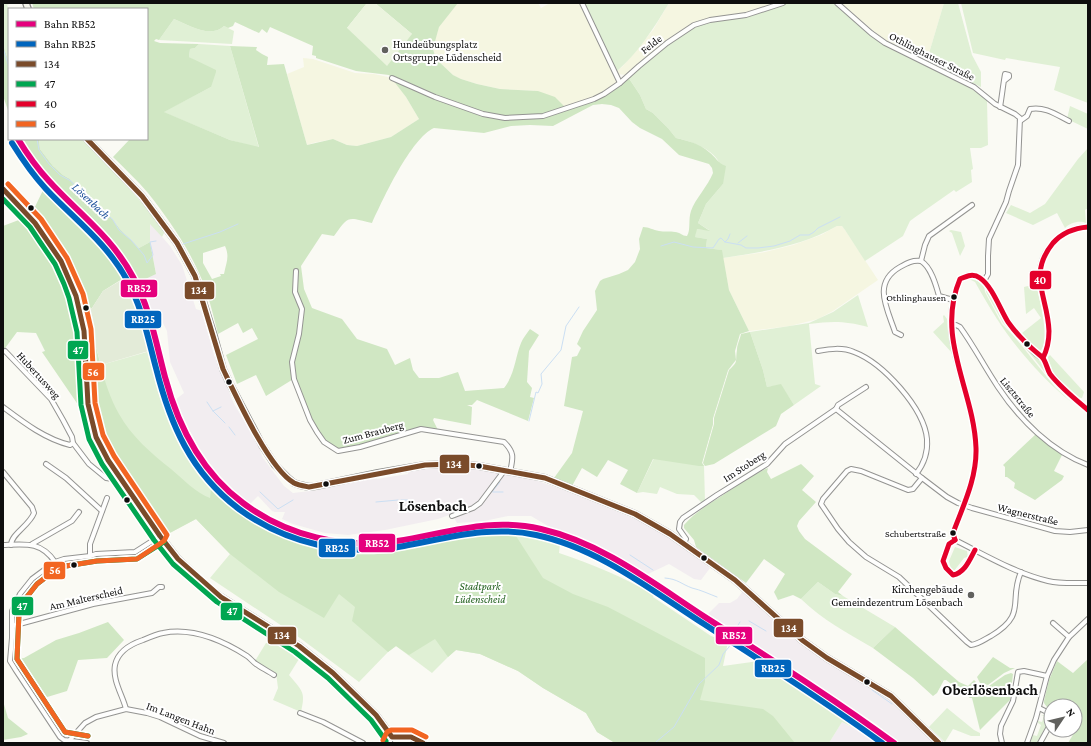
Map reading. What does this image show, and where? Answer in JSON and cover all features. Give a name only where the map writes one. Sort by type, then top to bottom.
[{"type":"main road","points":[[88,140],[142,196],[176,243],[195,276],[223,369],[234,393],[262,445],[275,465],[294,483],[312,487],[426,465],[454,464],[479,466],[545,478],[628,511],[660,528],[743,586],[802,640],[827,658],[891,696],[939,743]]},
{"type":"main road","points":[[3,188],[31,218],[61,261],[76,296],[84,331],[88,398],[96,438],[119,478],[160,536],[178,559],[204,583],[221,596],[299,646],[333,673],[376,714],[392,737],[411,737],[423,743]]},
{"type":"street","points":[[582,3],[620,82]]},
{"type":"street","name":"Felde","points":[[392,78],[435,97],[483,114],[505,118],[543,116],[594,99],[604,94],[667,42],[694,25],[710,20],[746,15],[783,3]]},
{"type":"street","name":"Othlinghauser Straße","points":[[836,3],[867,30],[885,43],[974,87],[995,104],[1018,116],[1020,121]]},
{"type":"street","points":[[1000,107],[1004,81]]},
{"type":"street","points":[[984,281],[988,274],[989,239],[1006,202],[1018,165],[1020,121],[1027,116],[1030,109],[1036,108],[1050,111],[1069,121]]},
{"type":"street","points":[[921,261],[929,236],[972,205]]},
{"type":"street","points":[[1088,227],[1070,230],[1059,237],[1046,251],[1041,262],[1039,277],[1048,319],[1049,332],[1048,342],[1043,358],[1053,377],[1072,397],[1088,410]]},
{"type":"street","points":[[901,334],[895,332],[883,296],[884,285],[889,275],[897,269],[912,261],[921,261],[925,264],[930,273],[939,296],[953,300]]},
{"type":"street","name":"Zum Brauberg","points":[[296,271],[295,292],[302,309],[299,334],[292,362],[292,371],[310,420],[324,442],[338,451],[360,447],[421,429],[463,435],[504,442],[510,448],[513,455],[507,471]]},
{"type":"street","points":[[1043,358],[1039,357],[1033,352],[1010,324],[991,290],[981,278],[967,275],[959,281],[953,300],[951,325],[953,345],[976,440],[975,470],[964,506],[953,533],[955,540],[1021,572],[1049,581],[1088,583]]},
{"type":"street","name":"Lisztstraße","points":[[951,325],[960,327],[998,388],[1027,423],[1051,444],[1088,465]]},
{"type":"street","points":[[818,351],[840,349],[850,350],[859,354],[882,370],[906,395],[922,421],[927,439],[927,450],[924,460],[916,474]]},
{"type":"street","name":"Hubertusweg","points":[[5,351],[51,399],[72,437],[73,443],[89,464],[106,478],[119,478]]},
{"type":"street","name":"Im Stoberg","points":[[684,544],[686,539],[680,532],[679,527],[683,518],[767,464],[785,444],[836,409],[838,405],[866,387]]},
{"type":"street","points":[[3,407],[31,427],[46,435],[65,444],[70,445],[73,443]]},
{"type":"street","points":[[836,409],[916,474],[947,497],[964,506]]},
{"type":"street","points":[[46,464],[66,478],[102,511]]},
{"type":"street","points":[[922,478],[913,489],[908,490],[861,471],[851,469],[847,471],[823,499],[821,504],[838,529],[857,549],[873,562],[899,578],[971,645],[976,644],[998,631],[1009,621],[1014,611],[1016,584],[1021,572]]},
{"type":"street","points":[[452,516],[473,508],[480,503],[507,471]]},
{"type":"street","points":[[3,472],[32,507],[34,513],[28,524],[13,537],[11,545]]},
{"type":"street","points":[[90,556],[90,544],[107,498]]},
{"type":"street","name":"Wagnerstraße","points":[[964,506],[1055,531],[1070,532],[1088,530]]},
{"type":"street","points":[[3,545],[32,544],[72,521],[79,512]]},
{"type":"street","points":[[88,743],[68,742],[60,737],[10,661],[12,611],[20,594],[32,579],[55,562],[64,558],[90,556],[96,554],[135,552],[160,536]]},
{"type":"street","points":[[955,540],[949,544],[943,561],[946,568],[953,575],[961,572],[975,550]]},
{"type":"street","points":[[32,544],[46,551],[55,562]]},
{"type":"street","name":"Am Malterscheid","points":[[12,626],[93,604],[152,593],[159,587],[162,587]]},
{"type":"street","points":[[1027,743],[1039,708],[1047,676],[1057,655],[1069,637],[1088,618]]},
{"type":"street","points":[[1053,624],[1069,637]]},
{"type":"street","points":[[126,709],[116,679],[115,666],[123,651],[131,644],[162,633],[178,632],[209,636],[248,657],[255,664],[274,675]]},
{"type":"street","points":[[1002,743],[1001,726],[1013,701],[1018,672],[1024,671],[1047,676]]},
{"type":"street","points":[[1039,708],[1043,710]]},
{"type":"street","name":"Im Langen Hahn","points":[[68,742],[85,724],[96,717],[126,709],[147,712],[200,736],[224,743]]},
{"type":"street","points":[[300,713],[323,722],[362,743]]},
{"type":"street","points":[[389,743],[392,737]]},
{"type":"shaded area","points":[[150,223],[170,246],[182,265],[196,309],[202,311],[214,355],[234,404],[261,448],[260,451],[263,458],[284,486],[293,493],[318,490],[376,476],[377,479],[408,474],[408,471],[448,466],[500,472],[535,480],[564,490],[638,520],[662,533],[696,556],[710,568],[701,580],[694,579],[669,564],[646,575],[606,551],[548,526],[531,516],[508,516],[484,521],[457,523],[452,514],[438,519],[385,530],[348,535],[325,533],[293,524],[282,519],[285,512],[272,511],[258,496],[250,504],[242,499],[216,472],[200,450],[175,400],[184,393],[170,362],[167,331],[157,311],[153,314],[139,282],[156,273],[150,242]]},
{"type":"shaded area","points":[[743,591],[804,645],[826,660],[885,695],[934,743],[898,743],[876,724],[708,614],[719,603],[730,603],[737,599]]},
{"type":"shaded area","points":[[853,720],[885,743],[829,743],[842,722],[849,726]]},
{"type":"green space","points":[[3,3],[12,3],[7,5],[8,8],[8,60],[3,44]]},
{"type":"green space","points":[[32,3],[367,3],[347,28],[412,34],[375,3],[458,3],[439,27],[433,49],[436,59],[453,75],[461,79],[500,89],[538,91],[555,97],[566,108],[535,117],[594,100],[628,77],[640,95],[646,109],[653,113],[676,138],[701,146],[726,166],[723,184],[706,204],[698,223],[710,231],[697,229],[695,237],[707,239],[706,248],[722,250],[729,290],[749,331],[740,334],[735,351],[736,360],[728,370],[713,418],[713,424],[702,463],[704,466],[653,459],[637,493],[620,484],[628,470],[608,460],[597,477],[582,468],[572,486],[554,478],[572,453],[583,411],[564,406],[572,357],[577,356],[581,348],[577,344],[583,331],[597,310],[595,291],[600,281],[628,270],[635,262],[640,249],[639,239],[643,227],[659,231],[677,232],[687,236],[691,211],[713,173],[709,164],[679,155],[662,139],[640,128],[632,122],[619,108],[611,105],[593,105],[553,126],[511,126],[484,133],[434,128],[425,134],[407,156],[398,170],[372,223],[349,219],[334,236],[322,234],[301,266],[304,289],[312,308],[342,319],[357,339],[387,349],[395,365],[410,358],[413,370],[419,378],[439,378],[458,372],[465,391],[504,388],[513,372],[524,337],[530,329],[539,335],[529,351],[527,382],[532,388],[530,397],[534,398],[528,421],[477,400],[472,405],[467,405],[472,407],[471,425],[434,418],[433,420],[438,430],[429,429],[338,450],[328,444],[316,429],[308,413],[298,382],[296,382],[295,378],[266,396],[256,375],[237,384],[226,355],[258,339],[252,328],[243,333],[238,323],[218,334],[202,280],[182,241],[148,193],[113,157],[129,140],[148,140],[148,8],[34,8]],"holes":[[[174,19],[199,30],[212,31],[218,30],[224,26],[228,28],[233,26],[235,22],[259,33],[262,29],[267,33],[270,27],[313,46],[312,55],[316,56],[316,58],[356,71],[389,75],[406,97],[419,119],[391,137],[357,146],[347,145],[333,139],[307,145],[284,64],[267,65],[268,57],[256,50],[257,47],[230,46],[259,147],[230,140],[164,112],[211,87],[216,70],[189,57],[190,49],[195,48],[199,44],[160,43],[154,41],[156,39],[159,40]],[[225,246],[227,263],[224,274],[220,274],[221,276],[212,279],[203,263],[203,253]]]},
{"type":"green space","name":"Hundeübungsplatz Ortsgruppe Lüdenscheid","points":[[367,3],[375,3],[412,34],[387,66],[347,28]]},
{"type":"green space","points":[[458,3],[538,3],[541,8],[550,3],[580,3],[618,82],[604,93],[566,108],[538,91],[500,89],[461,79],[453,75],[436,59],[433,49],[439,26]]},
{"type":"green space","points":[[583,3],[669,3],[638,48],[616,72]]},
{"type":"green space","points":[[669,3],[781,3],[746,14],[709,18],[694,23],[666,42],[626,75],[618,74],[616,72],[623,66],[653,30]]},
{"type":"green space","points":[[785,3],[833,3],[871,35],[968,86],[987,100],[988,145],[981,148],[970,148],[973,169],[971,170],[972,182],[956,192],[954,190],[914,218],[910,221],[903,236],[865,261],[842,226],[837,226],[810,239],[767,251],[738,256],[723,258],[721,250],[706,248],[707,239],[695,237],[696,229],[709,230],[698,223],[706,204],[723,184],[720,165],[713,154],[708,150],[688,141],[676,138],[653,113],[646,109],[640,95],[628,77],[674,39],[701,23],[779,6]]},
{"type":"green space","points":[[841,3],[944,3],[927,60],[882,38]]},
{"type":"green space","points":[[944,3],[958,3],[972,55],[981,72],[981,87],[927,60]]},
{"type":"green space","points":[[961,3],[1088,3],[1088,103],[1054,90],[1060,67],[1006,58],[1005,60],[973,53]]},
{"type":"green space","points":[[174,19],[199,30],[206,31],[218,30],[224,26],[234,31],[232,44],[159,40]]},
{"type":"green space","points":[[3,44],[8,60],[8,110],[3,96]]},
{"type":"green space","points":[[199,44],[230,46],[259,148],[230,140],[163,112],[211,87],[194,60],[189,57],[190,49],[195,48]]},
{"type":"green space","points":[[303,58],[313,59],[355,73],[374,74],[394,80],[419,119],[391,137],[357,146],[347,145],[333,139],[307,145],[287,74],[304,67]]},
{"type":"green space","points":[[1070,106],[1088,114],[1088,129],[1067,119]]},
{"type":"green space","name":"Stadtpark Lüdenscheid","points":[[11,140],[17,140],[40,176],[99,235],[127,276],[103,291],[92,308],[88,310],[81,300],[73,303],[80,330],[84,362],[91,364],[85,316],[87,316],[108,391],[119,414],[130,430],[149,451],[195,489],[210,498],[211,489],[184,448],[167,403],[191,449],[219,487],[256,518],[290,538],[301,542],[331,548],[377,551],[429,542],[467,532],[482,531],[516,533],[516,536],[543,578],[573,594],[608,607],[705,658],[705,682],[700,700],[763,709],[773,716],[795,743],[615,743],[597,732],[586,713],[543,688],[518,671],[480,654],[456,650],[448,657],[435,639],[409,655],[396,646],[388,652],[352,621],[355,607],[339,594],[324,618],[279,592],[230,554],[196,519],[166,535],[113,458],[102,437],[95,415],[83,412],[42,352],[45,351],[36,333],[17,332],[3,351],[3,226],[24,218],[33,211],[45,186],[26,163]]},
{"type":"green space","points":[[22,140],[39,140],[40,149],[53,166],[105,210],[120,229],[139,248],[150,242],[156,274],[139,282],[114,241],[92,217],[46,175]]},
{"type":"green space","points":[[39,140],[85,140],[136,196],[165,231],[162,237],[150,224],[150,242],[139,248],[120,229],[105,210],[53,166],[40,149]]},
{"type":"green space","points":[[1088,148],[1088,208],[1085,210],[1086,223],[1075,222],[1065,228],[1057,213],[1033,225],[1006,213],[1011,205],[1030,213],[1045,204],[1078,159]]},
{"type":"green space","points":[[837,226],[842,226],[878,280],[833,311],[818,319],[790,326],[749,331],[729,290],[723,258],[765,252],[793,245],[821,235]]},
{"type":"green space","points":[[949,231],[961,232],[965,246],[960,256],[952,233]]},
{"type":"green space","points":[[125,278],[137,302],[152,350],[101,365],[89,323],[90,316],[88,310],[92,308],[103,291]]},
{"type":"green space","points":[[969,278],[984,285],[985,292],[1002,324],[1014,336],[1055,387],[1071,402],[1041,374],[1022,353],[997,319],[975,282],[966,279]]},
{"type":"green space","points":[[1036,284],[1045,331],[1043,347],[1039,352],[1022,333],[1041,318],[1034,308],[1026,314],[1024,287]]},
{"type":"green space","points":[[986,286],[1004,318],[1033,354],[1041,361],[1045,371],[1072,399],[1056,386],[1015,335],[1003,323],[986,292]]},
{"type":"green space","points":[[858,295],[868,327],[839,322],[809,324],[815,384],[821,386],[794,405],[781,385],[767,387],[750,332],[809,323],[833,312]]},
{"type":"green space","points":[[944,315],[947,319],[952,353],[933,332],[944,322]]},
{"type":"green space","name":"Stadtpark Lüdenscheid","points":[[85,316],[87,316],[101,365],[154,350],[167,403],[191,449],[219,487],[256,517],[284,535],[301,542],[331,548],[377,551],[416,545],[467,532],[482,531],[530,534],[560,544],[559,553],[596,566],[631,582],[654,595],[653,597],[711,636],[728,642],[723,666],[759,661],[853,720],[850,726],[842,722],[829,743],[615,743],[597,732],[586,713],[543,688],[518,671],[480,654],[456,650],[432,673],[396,646],[388,652],[359,682],[300,638],[210,578],[230,554],[196,519],[166,535],[113,458],[102,437]]},
{"type":"green space","points":[[750,332],[767,387],[781,384],[794,405],[781,414],[776,426],[714,464],[705,466],[703,463],[714,424],[714,418],[729,370],[736,361],[737,346],[741,334]]},
{"type":"green space","points":[[1050,355],[1084,392],[1082,398],[1075,397],[1050,370],[1048,357]]},
{"type":"green space","points":[[731,366],[728,370],[713,418],[713,424],[702,463],[704,466],[705,501],[702,503],[694,495],[677,494],[660,487],[657,494],[643,492],[637,493],[656,454],[615,391]]},
{"type":"green space","points":[[1036,434],[1062,455],[1054,471],[1064,476],[1062,480],[1035,500],[1014,488],[1015,483],[1005,477],[1005,467],[1003,465]]},
{"type":"green space","points":[[801,464],[814,476],[802,490],[816,502],[799,521],[797,526],[805,539],[852,574],[838,592],[843,596],[835,594],[818,582],[801,599],[793,595],[778,600],[774,592],[785,574],[764,559],[746,583],[696,547],[694,540],[684,528],[684,525],[688,521],[707,505],[756,474],[768,468],[767,472],[771,479]]},
{"type":"green space","points":[[955,547],[967,551],[968,557],[964,558],[954,571],[951,569],[949,561]]},
{"type":"green space","points":[[818,582],[835,594],[843,596],[895,627],[873,648],[854,637],[827,620],[801,599]]},
{"type":"green space","points":[[108,622],[124,640],[107,658],[78,660],[67,691],[44,698],[17,659],[24,658],[56,640]]},
{"type":"green space","points":[[895,627],[959,682],[968,686],[974,680],[979,685],[989,686],[1005,675],[1011,673],[1013,674],[1010,700],[980,730],[972,698],[946,680],[944,680],[937,693],[933,696],[913,678],[873,648]]},
{"type":"green space","points":[[278,642],[299,659],[289,675],[303,695],[301,712],[273,700],[278,688],[276,673],[255,661],[266,643]]},
{"type":"green space","points":[[993,657],[1010,668],[1015,668],[1004,673],[988,685],[980,683],[977,677]]},
{"type":"green space","points":[[1088,659],[1088,743],[1068,743],[1071,738],[1083,738],[1083,698],[1045,698],[1049,680],[1057,661],[1073,673]]},
{"type":"green space","points":[[3,701],[8,718],[28,734],[21,737],[3,740]]},
{"type":"green space","points":[[947,708],[974,730],[980,733],[980,736],[971,736],[953,729],[945,742],[929,727]]},
{"type":"green space","points":[[1043,719],[1043,732],[1037,743],[1030,743],[1033,735],[1037,736],[1041,725],[1038,721],[1042,722]]},
{"type":"waterway","name":"Lösenbach","points":[[3,48],[8,64]]},
{"type":"waterway","name":"Lösenbach","points":[[37,140],[39,150],[49,164],[60,175],[71,181],[79,191],[113,220],[119,230],[131,240],[144,255],[147,263],[153,255],[150,242],[156,241]]},
{"type":"waterway","points":[[661,246],[674,242],[693,247],[713,248],[721,238],[725,242],[741,245],[746,248],[774,246],[790,241],[800,235],[809,235],[818,228],[840,217]]},
{"type":"waterway","points":[[183,244],[220,232],[238,224]]},
{"type":"waterway","points":[[725,242],[730,234]]},
{"type":"waterway","points":[[738,243],[747,236]]},
{"type":"waterway","points":[[529,421],[536,392],[538,393],[542,384],[541,374],[561,350],[566,326],[579,307]]},
{"type":"waterway","name":"Lösenbach","points":[[207,402],[213,411],[225,423]]},
{"type":"waterway","points":[[213,411],[221,407]]},
{"type":"waterway","name":"Lösenbach","points":[[229,427],[235,435]]},
{"type":"waterway","points":[[492,492],[500,482]]},
{"type":"waterway","name":"Lösenbach","points":[[260,492],[278,509],[293,500]]},
{"type":"waterway","name":"Lösenbach","points":[[493,492],[503,492]]},
{"type":"waterway","name":"Lösenbach","points":[[376,502],[398,500]]},
{"type":"waterway","name":"Lösenbach","points":[[401,500],[408,500],[411,506],[413,506]]},
{"type":"waterway","name":"Lösenbach","points":[[630,555],[653,570]]},
{"type":"waterway","name":"Lösenbach","points":[[665,578],[717,597]]},
{"type":"waterway","name":"Lösenbach","points":[[749,621],[766,631]]},
{"type":"waterway","points":[[735,630],[740,622]]},
{"type":"waterway","points":[[656,742],[674,727],[699,684],[719,665],[723,654],[729,647],[731,641]]},
{"type":"waterway","name":"Lösenbach","points":[[872,690],[892,704]]},
{"type":"rail line","name":"RB52","points":[[19,140],[32,161],[60,193],[105,237],[125,263],[144,301],[170,395],[184,430],[193,447],[215,477],[228,491],[243,503],[278,524],[297,532],[336,541],[356,543],[397,541],[486,525],[522,526],[563,535],[606,554],[646,578],[824,694],[894,743]]},
{"type":"rail line","name":"RB25","points":[[12,143],[41,184],[90,232],[110,254],[119,267],[137,301],[168,409],[176,428],[195,463],[208,480],[222,495],[239,509],[257,521],[297,539],[318,545],[339,548],[360,550],[382,549],[453,536],[503,531],[536,535],[559,541],[602,560],[644,584],[816,697],[882,743]]},
{"type":"transit line","name":"134","points":[[88,140],[142,196],[177,243],[195,276],[223,369],[236,396],[264,448],[284,475],[294,483],[309,487],[425,465],[454,464],[479,466],[545,478],[635,514],[670,534],[735,580],[802,640],[827,658],[891,696],[939,743]]},
{"type":"transit line","name":"56","points":[[8,184],[41,219],[67,258],[83,294],[91,329],[95,403],[103,435],[114,456],[167,535],[164,541],[137,559],[97,561],[58,568],[37,584],[26,598],[19,613],[17,659],[65,732],[88,736]]},
{"type":"transit line","name":"134","points":[[3,189],[35,223],[61,261],[76,296],[84,331],[88,404],[96,437],[108,460],[160,536],[178,559],[221,597],[299,646],[333,673],[376,715],[392,737],[411,737],[423,743]]},
{"type":"transit line","name":"47","points":[[3,199],[30,227],[55,264],[64,284],[77,332],[81,405],[89,439],[102,464],[154,540],[173,564],[217,602],[295,652],[328,678],[371,720],[386,741]]},
{"type":"transit line","name":"40","points":[[1043,358],[1048,345],[1049,331],[1041,286],[1041,265],[1045,255],[1060,236],[1088,227]]},
{"type":"transit line","name":"40","points":[[955,540],[953,533],[972,481],[976,459],[974,427],[958,364],[952,322],[953,301],[960,279],[972,275],[977,276],[988,286],[1008,322],[1016,332],[1042,357],[1050,374],[1059,384],[1088,410]]},
{"type":"transit line","name":"40","points":[[955,540],[949,544],[943,561],[946,568],[953,575],[964,569],[975,550]]},
{"type":"transit line","name":"47","points":[[88,736],[65,732],[17,659],[19,613],[26,598],[37,584],[58,568],[97,561],[137,559],[164,542]]},
{"type":"transit line","name":"56","points":[[383,740],[387,732],[391,730],[412,730],[426,737]]},
{"type":"place","name":"Hundeübungsplatz Ortsgruppe Lüdenscheid","points":[[385,50]]},
{"type":"place","name":"Othlinghausen","points":[[954,297]]},
{"type":"place","name":"Schubertstraße","points":[[953,533]]},
{"type":"place","name":"Kirchengebäude Gemeindezentrum Lösenbach","points":[[971,595]]},
{"type":"district","name":"Lösenbach","points":[[433,506]]},
{"type":"district","name":"Oberlösenbach","points":[[990,690]]}]
